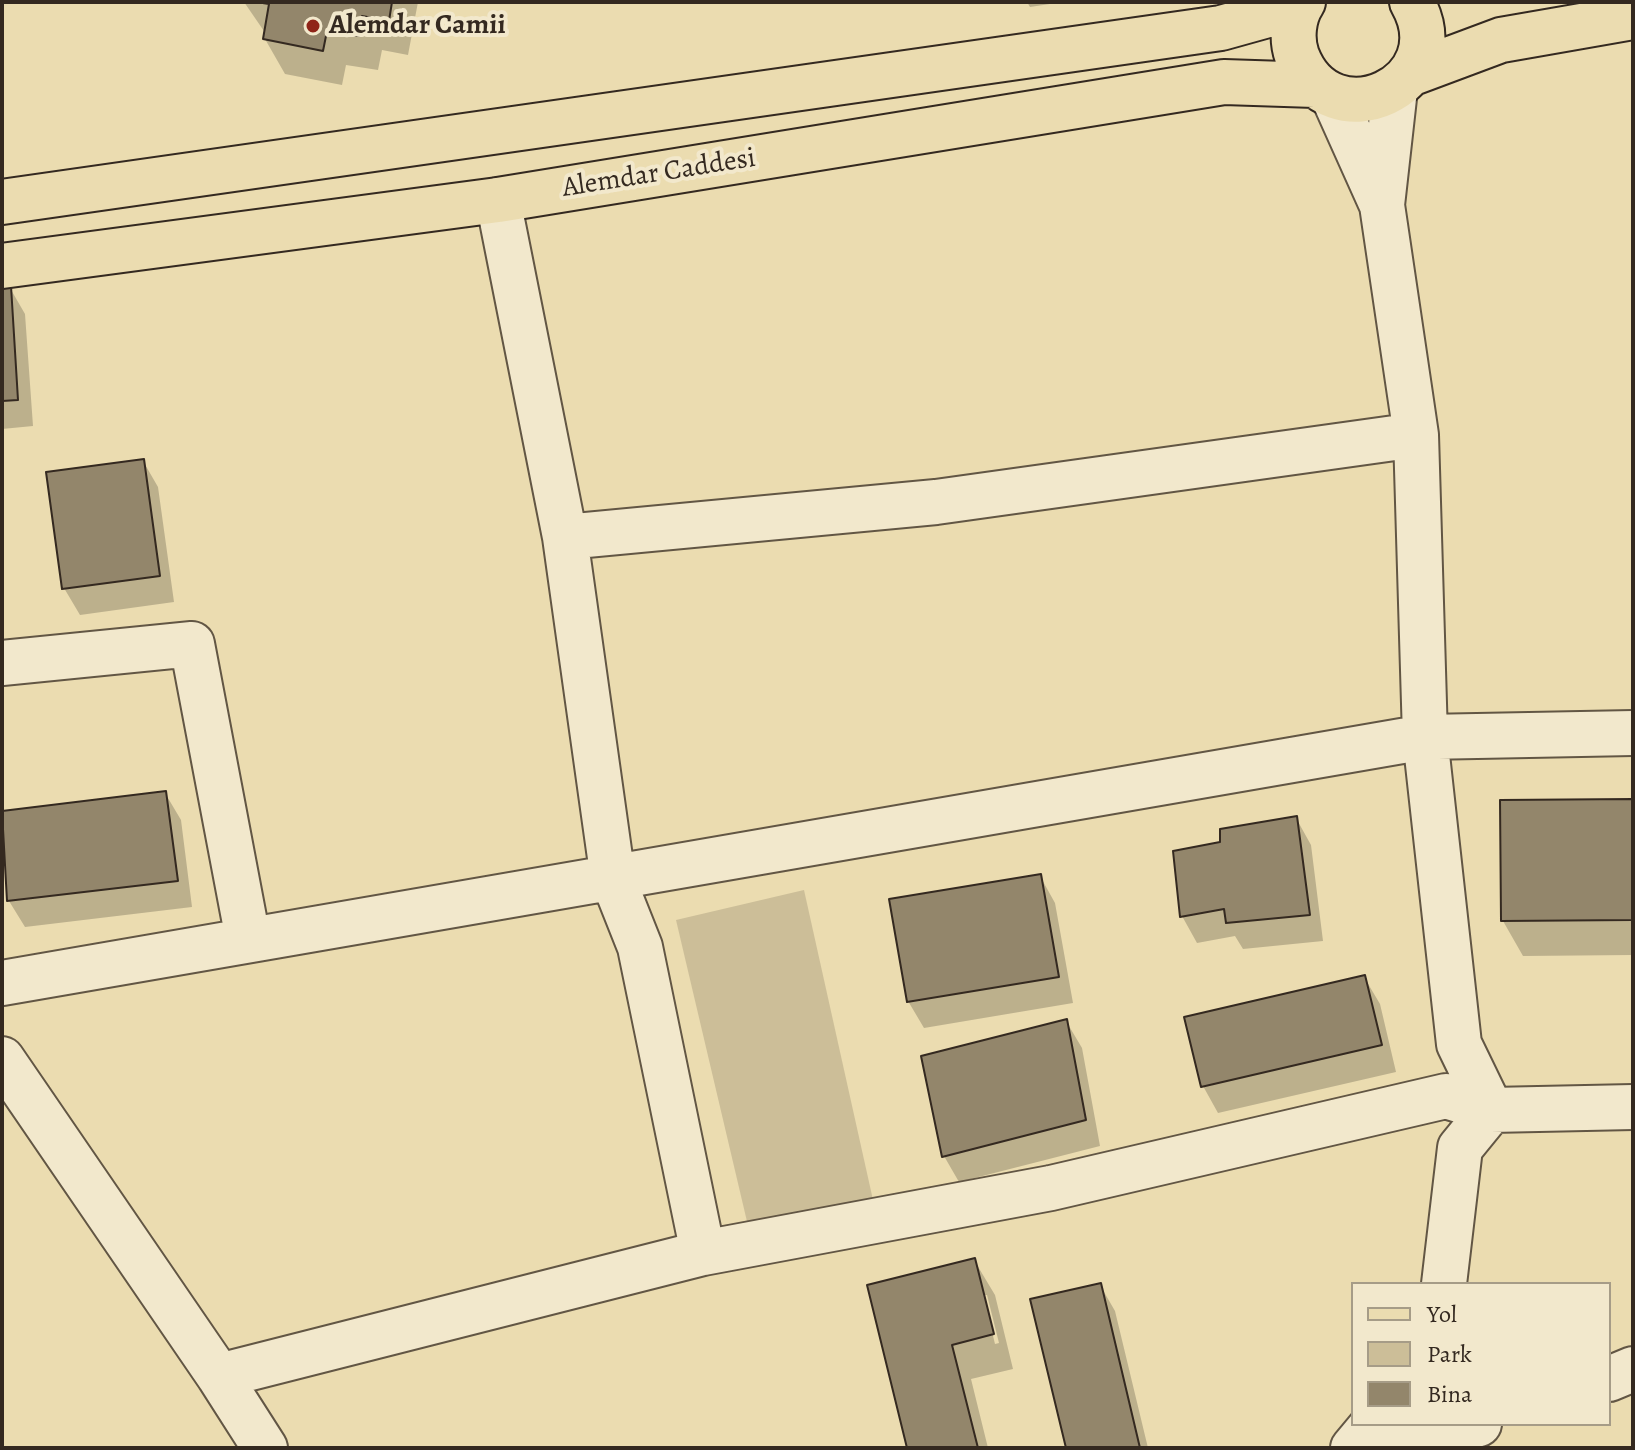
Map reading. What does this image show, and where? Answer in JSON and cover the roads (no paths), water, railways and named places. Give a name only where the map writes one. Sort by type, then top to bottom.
[{"type":"main road","points":[[1403,82],[1420,55],[1423,34],[1412,2]]},
{"type":"main road","points":[[1301,4],[1294,27],[1294,48],[1302,68],[1324,90]]},
{"type":"main road","points":[[2,202],[1205,30],[1301,4]]},
{"type":"main road","points":[[1403,82],[1501,40],[1633,17]]},
{"type":"main road","name":"Alemdar Caddesi","points":[[2,266],[498,200],[1224,82],[1324,90],[1354,100],[1376,98],[1403,82]]},
{"type":"street","points":[[1403,82],[1382,205],[1416,435],[1425,737],[1459,1044],[1491,1110]]},
{"type":"street","points":[[1324,90],[1382,205]]},
{"type":"street","points":[[498,200],[565,537],[613,879],[640,947],[703,1253]]},
{"type":"street","points":[[565,537],[936,502],[1416,435]]},
{"type":"street","points":[[2,663],[192,644],[248,939]]},
{"type":"street","points":[[2,983],[1425,737],[1633,733]]},
{"type":"street","points":[[2,1059],[56,1133],[265,1448]]},
{"type":"street","points":[[219,1376],[703,1253],[1051,1188],[1446,1096],[1491,1110],[1633,1107]]},
{"type":"street","points":[[1444,1282],[1460,1148],[1491,1110]]},
{"type":"street","points":[[1611,1378],[1633,1369]]},
{"type":"street","points":[[1353,1448],[1371,1426]]},
{"type":"street","points":[[1392,1448],[1472,1426]]},
{"type":"place","name":"Alemdar Camii","points":[[313,26]]}]
